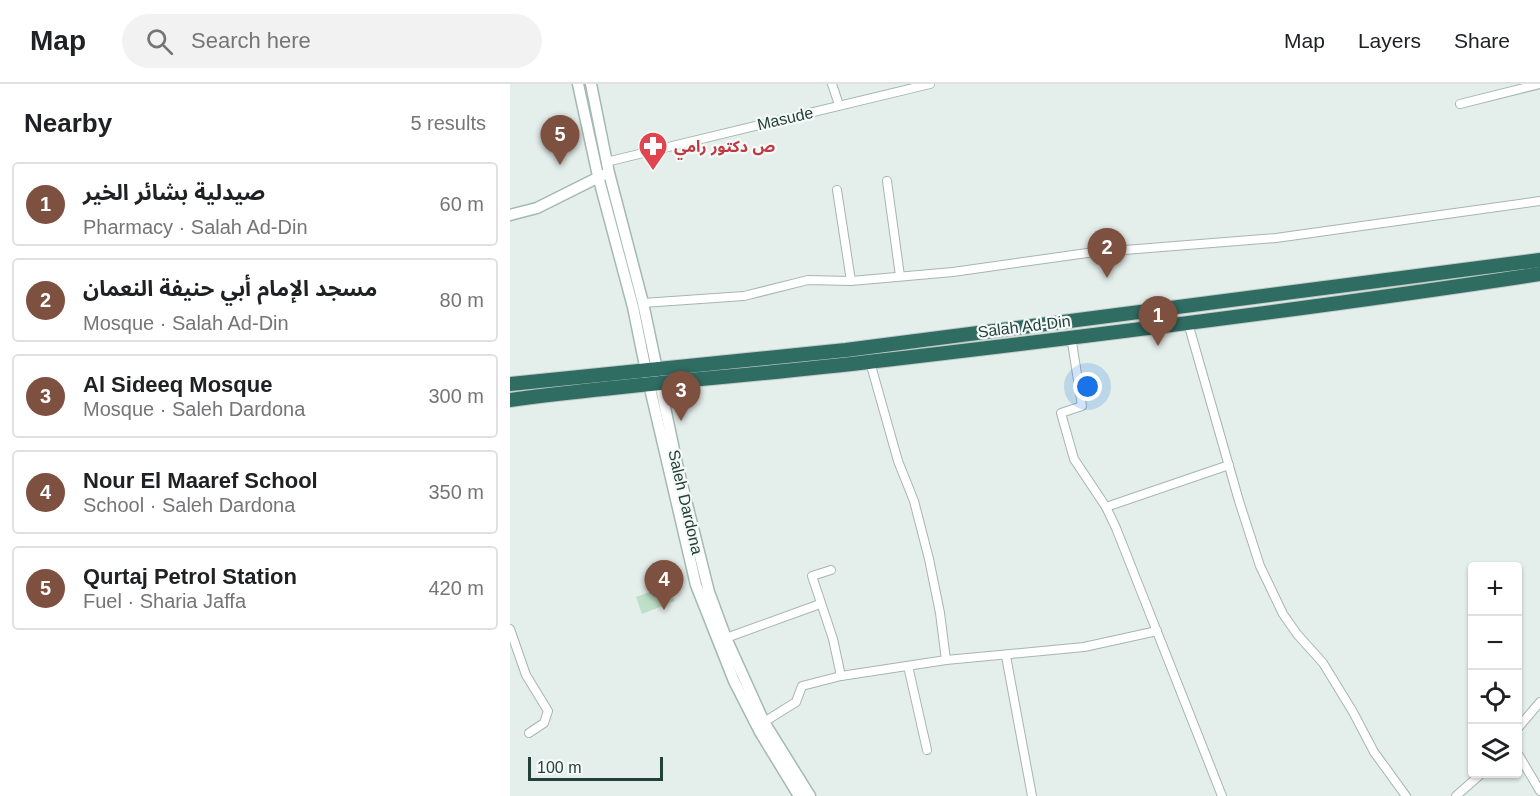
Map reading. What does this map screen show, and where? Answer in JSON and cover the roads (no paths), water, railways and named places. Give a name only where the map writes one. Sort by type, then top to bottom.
[{"type":"highway","name":"Salah Ad-Din","points":[[510,400],[846,350],[1540,260]]},
{"type":"highway","name":"Salah Ad-Din","points":[[510,384],[653,378],[870,362],[1188,323],[1540,274]]},
{"type":"street","name":"Saleh Dardona","points":[[579,84],[643,303],[653,378],[696,585],[734,681],[760,732],[799,796]]},
{"type":"street","name":"Saleh Dardona","points":[[591,84],[604,170],[633,307],[709,592],[726,638],[764,722],[810,796]]},
{"type":"street","points":[[832,84],[839,105]]},
{"type":"street","name":"Masude","points":[[604,170],[900,87],[930,84]]},
{"type":"street","points":[[1460,104],[1540,84]]},
{"type":"street","points":[[510,215],[537,208],[604,170]]},
{"type":"street","points":[[887,181],[900,276]]},
{"type":"street","points":[[837,190],[852,281]]},
{"type":"street","points":[[643,303],[744,296],[808,280],[852,281],[953,272],[1087,253],[1276,238],[1540,201]]},
{"type":"street","points":[[1188,323],[1228,465],[1260,566],[1283,614],[1297,634],[1323,663],[1374,752],[1406,796]]},
{"type":"street","points":[[1071,336],[1082,406],[1060,413],[1074,459],[1106,507],[1222,796]]},
{"type":"street","points":[[870,362],[898,461],[917,510],[940,613],[946,660]]},
{"type":"street","points":[[1106,507],[1228,465]]},
{"type":"street","points":[[831,570],[812,576],[833,639],[841,676]]},
{"type":"street","points":[[726,638],[820,604]]},
{"type":"street","points":[[510,629],[526,675],[548,711],[543,723],[529,733]]},
{"type":"street","points":[[764,722],[796,702],[802,686],[841,676],[946,660],[1084,647],[1157,631]]},
{"type":"street","points":[[1006,656],[1032,796]]},
{"type":"street","points":[[908,666],[927,750]]},
{"type":"street","points":[[1521,724],[1540,702]]},
{"type":"street","points":[[1522,761],[1540,791]]},
{"type":"street","points":[[1456,796],[1476,778]]},
{"type":"place","name":"Qurtaj Petrol Station","points":[[560,165]]},
{"type":"place","name":"ص دكتور رامي","points":[[653,172]]},
{"type":"place","name":"مسجد الإمام أبي حنيفة النعمان","points":[[1107,278]]},
{"type":"place","name":"صيدلية بشائر الخير","points":[[1158,346]]},
{"type":"place","name":"Al Sideeq Mosque","points":[[681,421]]},
{"type":"place","name":"Nour El Maaref School","points":[[664,610]]}]
